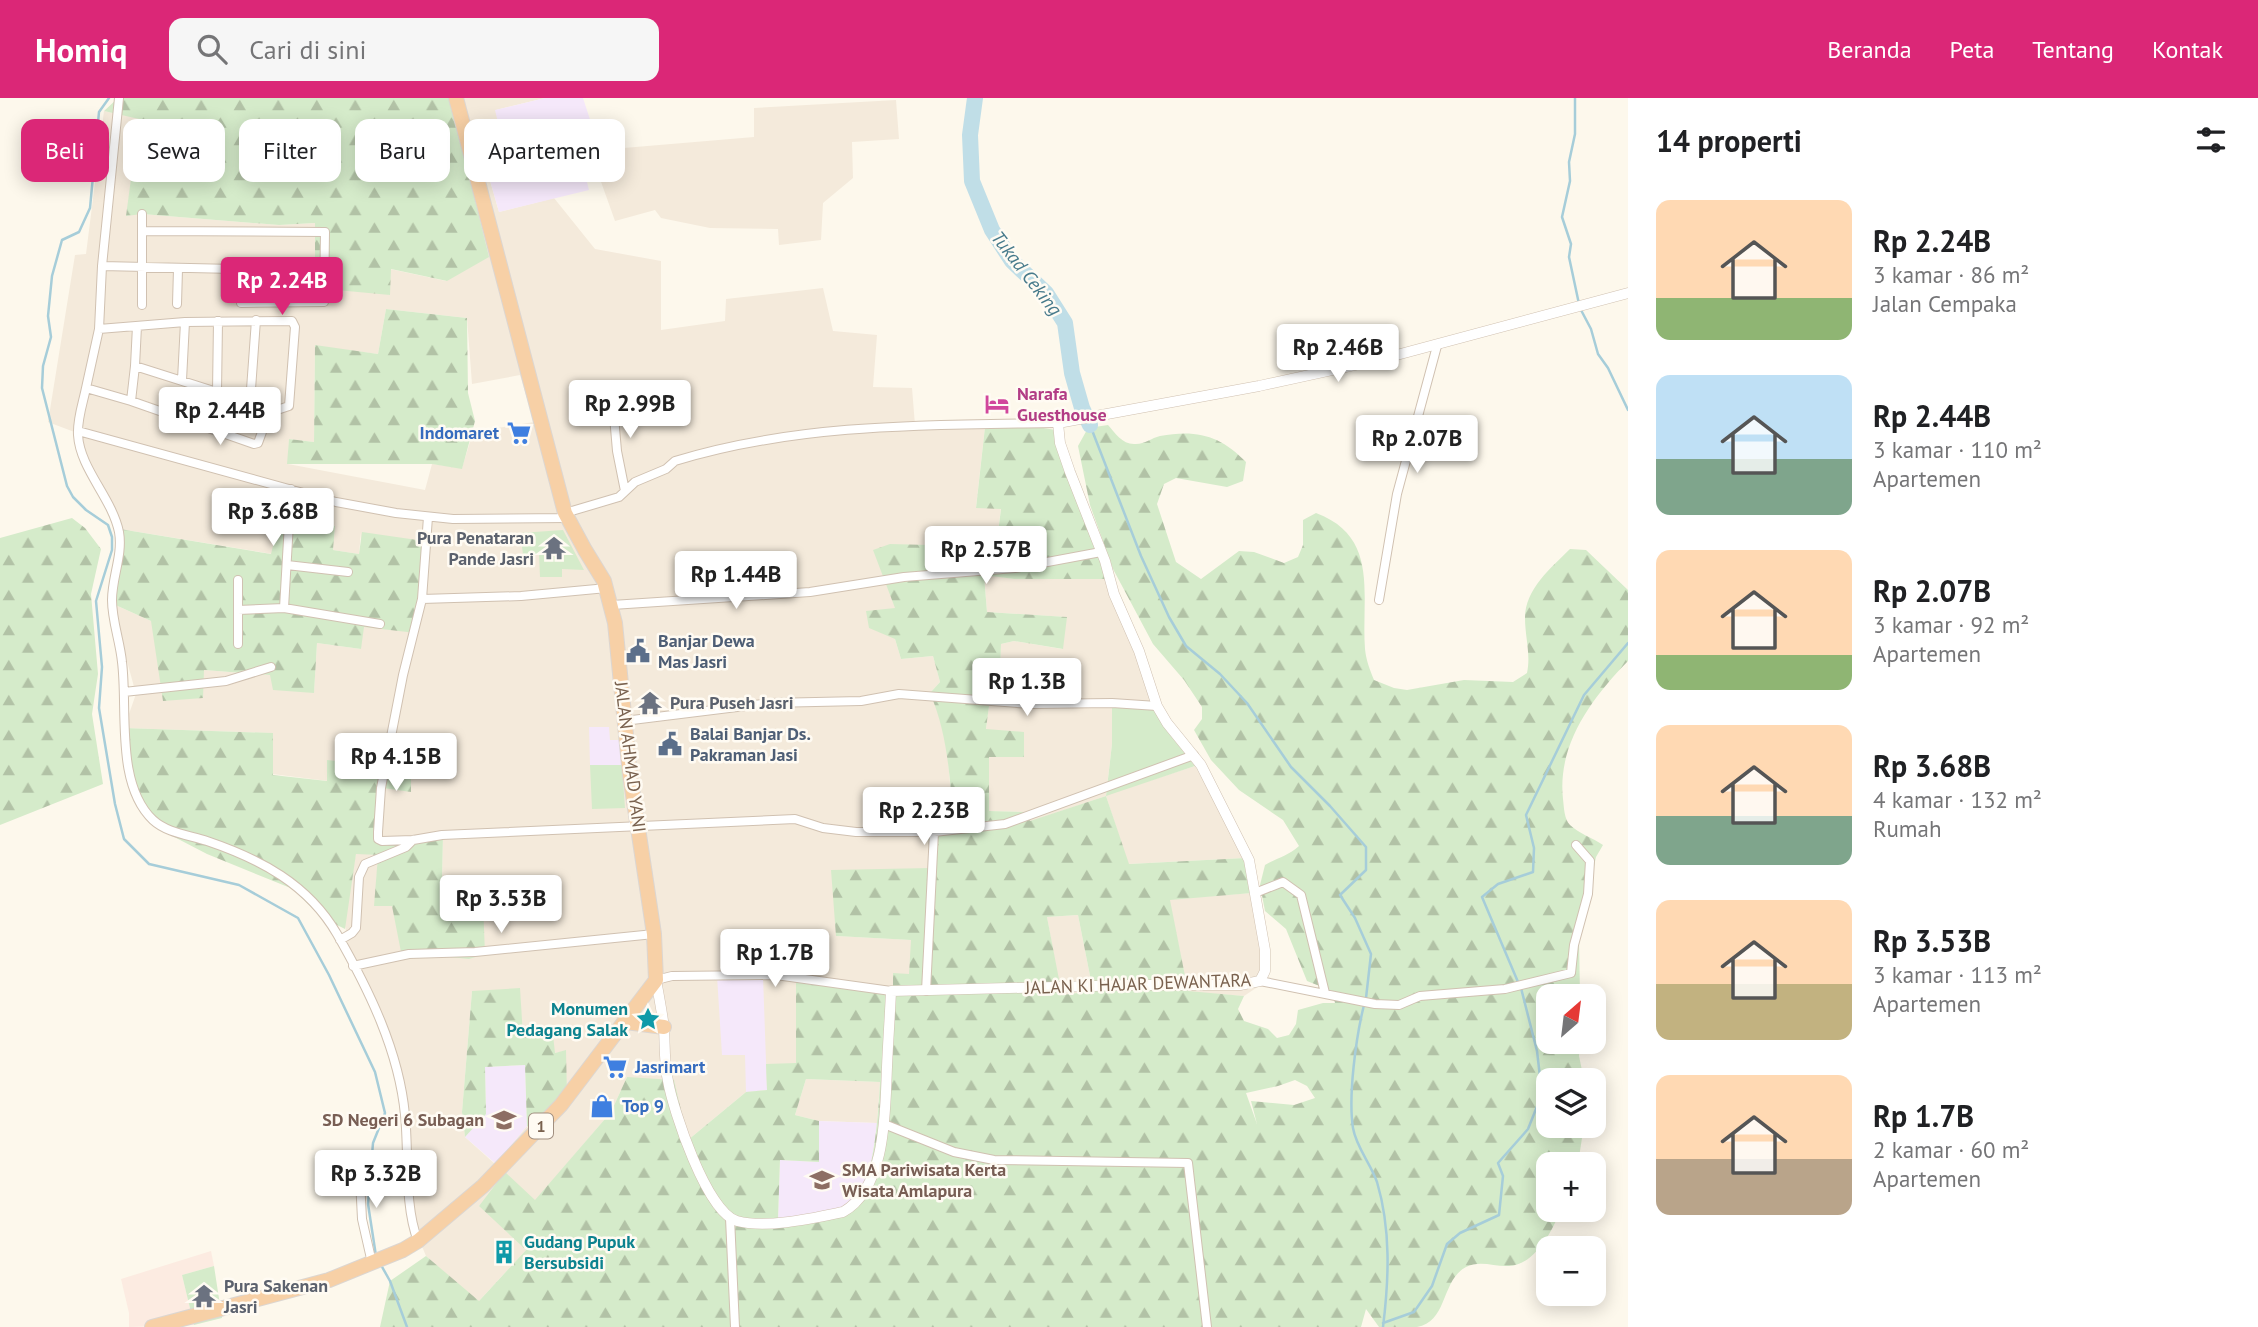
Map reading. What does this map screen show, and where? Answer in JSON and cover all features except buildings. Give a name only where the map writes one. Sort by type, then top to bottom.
[{"type":"highway","name":"JALAN AHMAD YANI","points":[[456,98],[567,515],[607,588],[612,605],[624,721],[654,934],[656,980]]},
{"type":"highway","name":"1","points":[[160,1326],[203,1320],[314,1285],[403,1250],[418,1241],[473,1195],[552,1115],[656,980]]},
{"type":"highway","points":[[626,1022],[664,1027]]},
{"type":"street","points":[[120,98],[102,266],[99,329],[78,432],[80,446],[118,528],[120,547],[112,603],[122,665],[127,758],[135,791],[153,820],[177,832],[244,855],[281,874],[319,907],[340,940],[395,1057],[405,1115],[411,1217],[418,1241]]},
{"type":"street","points":[[142,214],[142,305]]},
{"type":"street","points":[[142,231],[325,232],[324,302],[241,303]]},
{"type":"street","points":[[102,266],[324,271]]},
{"type":"street","points":[[177,269],[177,304]]},
{"type":"street","points":[[78,432],[336,502],[453,519],[567,515],[619,497],[635,482],[666,469],[675,461],[785,438],[897,425],[1072,421],[1096,414],[1259,386],[1437,346],[1628,293]]},
{"type":"street","points":[[250,403],[256,320]]},
{"type":"street","points":[[99,329],[184,322],[289,320],[294,323],[289,406],[280,409],[250,403],[135,366]]},
{"type":"street","points":[[216,391],[218,321]]},
{"type":"street","points":[[182,380],[184,322]]},
{"type":"street","points":[[131,401],[136,326]]},
{"type":"street","points":[[1379,600],[1397,494],[1437,346]]},
{"type":"street","points":[[86,388],[254,444],[258,443],[261,437],[264,407]]},
{"type":"street","points":[[612,393],[617,451],[625,491]]},
{"type":"street","name":"JALAN KI HAJAR DEWANTARA","points":[[891,991],[1240,985],[1260,981],[1265,971],[1266,958],[1252,873],[1244,848],[1194,755],[1167,723],[1157,706],[1139,651],[1114,594],[1070,472],[1060,443],[1058,423]]},
{"type":"street","points":[[284,608],[291,489]]},
{"type":"street","points":[[428,517],[422,599],[403,675],[382,788],[378,832],[378,839],[382,841],[442,835],[795,819],[832,830],[934,832],[1005,824],[1194,755]]},
{"type":"street","points":[[612,605],[795,593],[866,581],[988,572],[1101,552]]},
{"type":"street","points":[[286,565],[348,572]]},
{"type":"street","points":[[237,645],[238,580]]},
{"type":"street","points":[[422,599],[521,596],[607,588]]},
{"type":"street","points":[[238,610],[284,608],[380,624]]},
{"type":"street","points":[[124,692],[226,681],[271,667]]},
{"type":"street","points":[[624,721],[770,704],[861,701],[899,695],[1031,704],[1112,703],[1157,706]]},
{"type":"street","points":[[926,990],[934,832]]},
{"type":"street","points":[[340,940],[356,928],[359,877],[365,864],[406,847],[414,839]]},
{"type":"street","points":[[1260,981],[1375,1004],[1399,1005],[1420,996],[1505,989],[1571,973],[1574,945],[1588,894],[1590,861],[1576,845]]},
{"type":"street","points":[[1255,893],[1283,882],[1301,895],[1325,993]]},
{"type":"street","points":[[353,966],[409,954],[475,952],[654,934]]},
{"type":"street","points":[[776,975],[891,991],[884,1124],[874,1169],[861,1196],[852,1207],[843,1212],[781,1222],[740,1222],[730,1218],[719,1206],[705,1184],[683,1134],[668,1082],[664,1027],[656,980],[672,976],[776,975]]},
{"type":"street","points":[[884,1124],[954,1152],[994,1160],[1188,1163],[1207,1327]]},
{"type":"street","points":[[359,1160],[362,1219],[374,1262]]},
{"type":"street","points":[[730,1218],[735,1327]]},
{"type":"shaded area","points":[[450,98],[545,98],[496,110],[498,119],[464,119],[464,182],[490,182],[499,212],[554,198],[595,249],[661,261],[661,330],[725,321],[726,299],[823,288],[833,331],[877,335],[873,387],[912,388],[915,425],[985,427],[976,507],[1001,508],[994,564],[932,572],[895,608],[895,639],[901,659],[933,656],[940,682],[930,693],[939,713],[947,748],[954,830],[931,868],[836,936],[912,940],[910,974],[894,993],[796,1064],[767,1090],[746,1092],[688,1140],[627,1077],[611,1112],[535,1201],[479,1205],[526,1250],[478,1302],[426,1256],[413,1225],[408,1148],[392,1048],[352,966],[344,920],[356,853],[378,855],[375,906],[392,906],[442,880],[443,836],[380,838],[328,760],[328,781],[272,774],[272,733],[124,728],[136,694],[111,603],[151,621],[204,670],[270,675],[314,692],[317,643],[361,649],[361,532],[359,554],[333,550],[335,526],[281,514],[272,554],[114,528],[77,433],[48,422],[75,255],[86,254],[95,182],[109,182],[109,119],[103,119],[104,111],[139,118],[123,119],[123,182],[141,182],[142,214],[279,225],[315,223],[389,295],[390,269],[446,281]],"holes":[[[386,309],[467,318],[472,384],[520,375],[534,422],[473,432],[462,468],[432,464],[425,490],[288,464],[289,439],[314,442],[315,346],[378,354]],[[472,991],[523,1036],[555,1053],[565,1051],[538,1133],[527,1126],[495,1164],[465,1137],[462,1112]]]},
{"type":"shaded area","points":[[545,98],[583,98],[590,119],[497,119],[495,110]]},
{"type":"shaded area","points":[[896,100],[899,139],[852,142],[853,178],[823,203],[821,240],[779,245],[778,229],[710,228],[661,218],[655,210],[615,221],[601,182],[625,182],[625,148],[754,137],[754,108]]},
{"type":"shaded area","points":[[490,182],[587,182],[589,190],[499,212]]},
{"type":"shaded area","points":[[984,574],[1014,579],[1109,579],[1155,705],[1112,704],[1112,744],[1106,795],[1195,766],[1245,858],[1128,864],[1106,796],[1029,822],[1026,812],[989,811],[989,757],[1024,757],[986,730],[989,705],[999,706],[1001,644],[1014,641],[1062,649],[1066,617],[987,612]]},
{"type":"shaded area","points":[[589,727],[609,727],[610,740],[620,740],[622,765],[590,765]]},
{"type":"shaded area","points":[[1252,893],[1263,948],[1262,984],[1244,996],[1188,992],[1169,899]]},
{"type":"shaded area","points":[[1078,915],[1093,991],[1061,995],[1047,917]]},
{"type":"shaded area","points":[[717,976],[763,976],[767,1090],[746,1092],[745,1055],[722,1055]]},
{"type":"shaded area","name":"SD Negeri 6 Subagan","points":[[525,1065],[527,1126],[496,1164],[465,1137],[486,1114],[485,1067]]},
{"type":"shaded area","points":[[806,1079],[880,1082],[877,1123],[819,1121],[795,1115]]},
{"type":"shaded area","name":"SMA Pariwisata Kerta Wisata Amlapura","points":[[819,1121],[877,1123],[872,1160],[859,1198],[846,1211],[778,1220],[780,1160],[819,1162]]},
{"type":"shaded area","points":[[211,1251],[214,1266],[182,1275],[194,1325],[129,1327],[129,1313],[121,1279]]},
{"type":"green space","points":[[118,98],[450,98],[464,155],[464,182],[471,182],[489,257],[447,281],[391,269],[390,295],[315,288],[315,223],[279,225],[142,214],[126,216],[131,182],[225,182],[225,119],[139,119],[104,111]]},
{"type":"green space","points":[[386,309],[467,318],[468,393],[475,421],[462,469],[432,464],[287,464],[289,439],[314,442],[315,345],[378,354]]},
{"type":"green space","points":[[1108,425],[1116,435],[1130,444],[1173,434],[1197,434],[1227,446],[1246,462],[1243,481],[1227,487],[1176,478],[1164,484],[1157,504],[1176,562],[1201,579],[1239,551],[1254,552],[1284,563],[1298,557],[1303,545],[1303,520],[1316,513],[1336,524],[1350,537],[1359,552],[1365,589],[1365,649],[1370,669],[1374,680],[1394,688],[1407,690],[1464,680],[1513,682],[1527,673],[1525,618],[1529,598],[1540,580],[1570,549],[1586,550],[1628,590],[1628,661],[1602,690],[1580,723],[1571,741],[1563,779],[1564,809],[1568,822],[1577,831],[1603,845],[1596,857],[1579,938],[1580,984],[1536,984],[1536,1054],[1579,1054],[1582,1068],[1536,1068],[1536,1138],[1582,1138],[1580,1152],[1536,1152],[1536,1222],[1555,1222],[1548,1236],[1536,1236],[1536,1252],[1527,1260],[1509,1266],[1477,1264],[1466,1267],[1452,1281],[1434,1317],[1427,1324],[1417,1327],[1379,1327],[1366,1309],[1361,1327],[380,1327],[390,1281],[426,1256],[479,1301],[526,1250],[479,1206],[505,1172],[535,1200],[611,1112],[627,1077],[674,1080],[688,1140],[746,1092],[767,1090],[766,1064],[796,1063],[796,981],[893,993],[893,973],[909,974],[911,940],[836,936],[831,870],[930,868],[928,830],[954,830],[945,743],[930,693],[940,682],[933,656],[901,659],[895,639],[869,628],[866,611],[895,608],[873,550],[890,544],[929,545],[932,572],[994,564],[1001,509],[976,508],[985,427],[1037,427],[1056,430],[1109,579],[1014,579],[984,575],[987,612],[1067,617],[1063,649],[1014,641],[1001,644],[999,706],[989,706],[986,729],[1024,732],[1024,757],[989,757],[989,811],[1026,812],[1030,821],[1106,796],[1129,864],[1245,858],[1252,893],[1170,900],[1188,991],[1244,996],[1238,1009],[1244,1021],[1268,1029],[1277,1038],[1289,1035],[1296,1024],[1298,1010],[1323,1003],[1335,1003],[1332,991],[1307,981],[1286,929],[1265,911],[1260,885],[1265,865],[1299,846],[1283,820],[1239,790],[1211,760],[1194,730],[1202,719],[1202,707],[1184,680],[1153,644],[1113,569],[1090,505],[1078,446],[1088,428]],"holes":[[[1078,915],[1093,991],[1062,995],[1047,917]],[[806,1079],[880,1082],[873,1151],[864,1187],[847,1210],[825,1215],[778,1219],[780,1160],[819,1162],[819,1121],[795,1115]],[[1295,1080],[1307,1086],[1315,1098],[1294,1105],[1251,1101],[1257,1124],[1246,1093]]]},
{"type":"green space","points":[[281,513],[335,526],[333,550],[359,554],[362,532],[431,542],[416,633],[364,627],[361,649],[317,643],[314,693],[273,690],[270,675],[204,670],[203,698],[163,701],[151,621],[111,603],[119,552],[114,528],[271,554]]},
{"type":"green space","points":[[72,518],[85,528],[101,549],[91,594],[98,674],[92,714],[103,784],[0,825],[0,538]]},
{"type":"green space","points":[[563,530],[584,570],[562,569],[562,577],[540,577],[539,554],[523,554],[520,533]]},
{"type":"green space","points":[[1112,704],[1155,705],[1166,730],[1195,766],[1106,796],[1112,744]]},
{"type":"green space","points":[[124,728],[273,733],[273,775],[327,781],[327,760],[411,769],[411,792],[383,788],[380,837],[443,836],[442,880],[482,877],[485,954],[469,959],[401,952],[392,906],[374,906],[378,855],[356,854],[345,929],[321,917],[293,889],[207,854],[155,827],[133,790]]},
{"type":"green space","points":[[590,765],[622,765],[625,808],[592,809]]},
{"type":"green space","points":[[520,988],[523,1036],[553,1035],[555,1053],[566,1050],[567,1096],[538,1133],[527,1126],[525,1065],[485,1067],[486,1114],[465,1137],[462,1112],[472,991]]},
{"type":"green space","points":[[214,1266],[222,1318],[194,1325],[182,1275]]},
{"type":"waterway","points":[[109,98],[99,112],[90,208],[79,232],[62,240],[52,276],[48,316],[51,337],[43,366],[42,388],[67,486],[73,497],[86,510],[108,525],[112,537],[112,550],[96,601],[102,667],[99,708],[115,804],[124,839],[149,864],[239,885],[298,918],[329,975],[375,1072],[385,1113],[373,1143],[368,1204],[376,1256]]},
{"type":"waterway","name":"Tukad Ceking","points":[[975,98],[970,135],[972,181],[992,230],[1012,261],[1046,293],[1065,323],[1072,373],[1090,425]]},
{"type":"waterway","points":[[1575,98],[1575,134],[1569,162],[1570,181],[1562,217],[1571,244],[1569,257],[1579,304]]},
{"type":"waterway","points":[[1581,310],[1591,329],[1598,354],[1608,368],[1628,410]]},
{"type":"waterway","points":[[1090,425],[1141,556],[1169,617],[1186,646],[1220,674],[1247,703],[1291,767],[1366,847],[1366,870],[1340,895],[1355,918],[1371,954],[1366,998]]},
{"type":"waterway","points":[[1518,982],[1482,897],[1498,884],[1533,872],[1534,848],[1526,815],[1584,695],[1628,643]]},
{"type":"waterway","points":[[1383,1323],[1414,1312],[1432,1286],[1447,1244],[1460,1233],[1499,1215],[1503,1176],[1498,1163],[1528,1129],[1542,1094],[1537,1051],[1521,988]]},
{"type":"waterway","points":[[1364,1005],[1358,1033],[1351,1100],[1357,1142],[1377,1182],[1385,1218],[1387,1291],[1383,1327]]},
{"type":"waterway","points":[[381,1265],[390,1281],[407,1327]]},
{"type":"place","name":"Narafa Guesthouse","points":[[997,404]]},
{"type":"place","name":"Indomaret","points":[[519,433]]},
{"type":"place","name":"Pura Penataran Pande Jasri","points":[[554,548]]},
{"type":"place","name":"Banjar Dewa Mas Jasri","points":[[638,651]]},
{"type":"place","name":"Pura Puseh Jasri","points":[[650,703]]},
{"type":"place","name":"Balai Banjar Ds. Pakraman Jasi","points":[[670,744]]},
{"type":"place","name":"Monumen Pedagang Salak","points":[[648,1019]]},
{"type":"place","name":"Jasrimart","points":[[615,1067]]},
{"type":"place","name":"Top 9","points":[[602,1106]]},
{"type":"place","name":"SD Negeri 6 Subagan","points":[[504,1120]]},
{"type":"place","name":"SMA Pariwisata Kerta Wisata Amlapura","points":[[822,1180]]},
{"type":"place","name":"Gudang Pupuk Bersubsidi","points":[[504,1252]]},
{"type":"place","name":"Pura Sakenan Jasri","points":[[204,1296]]}]
